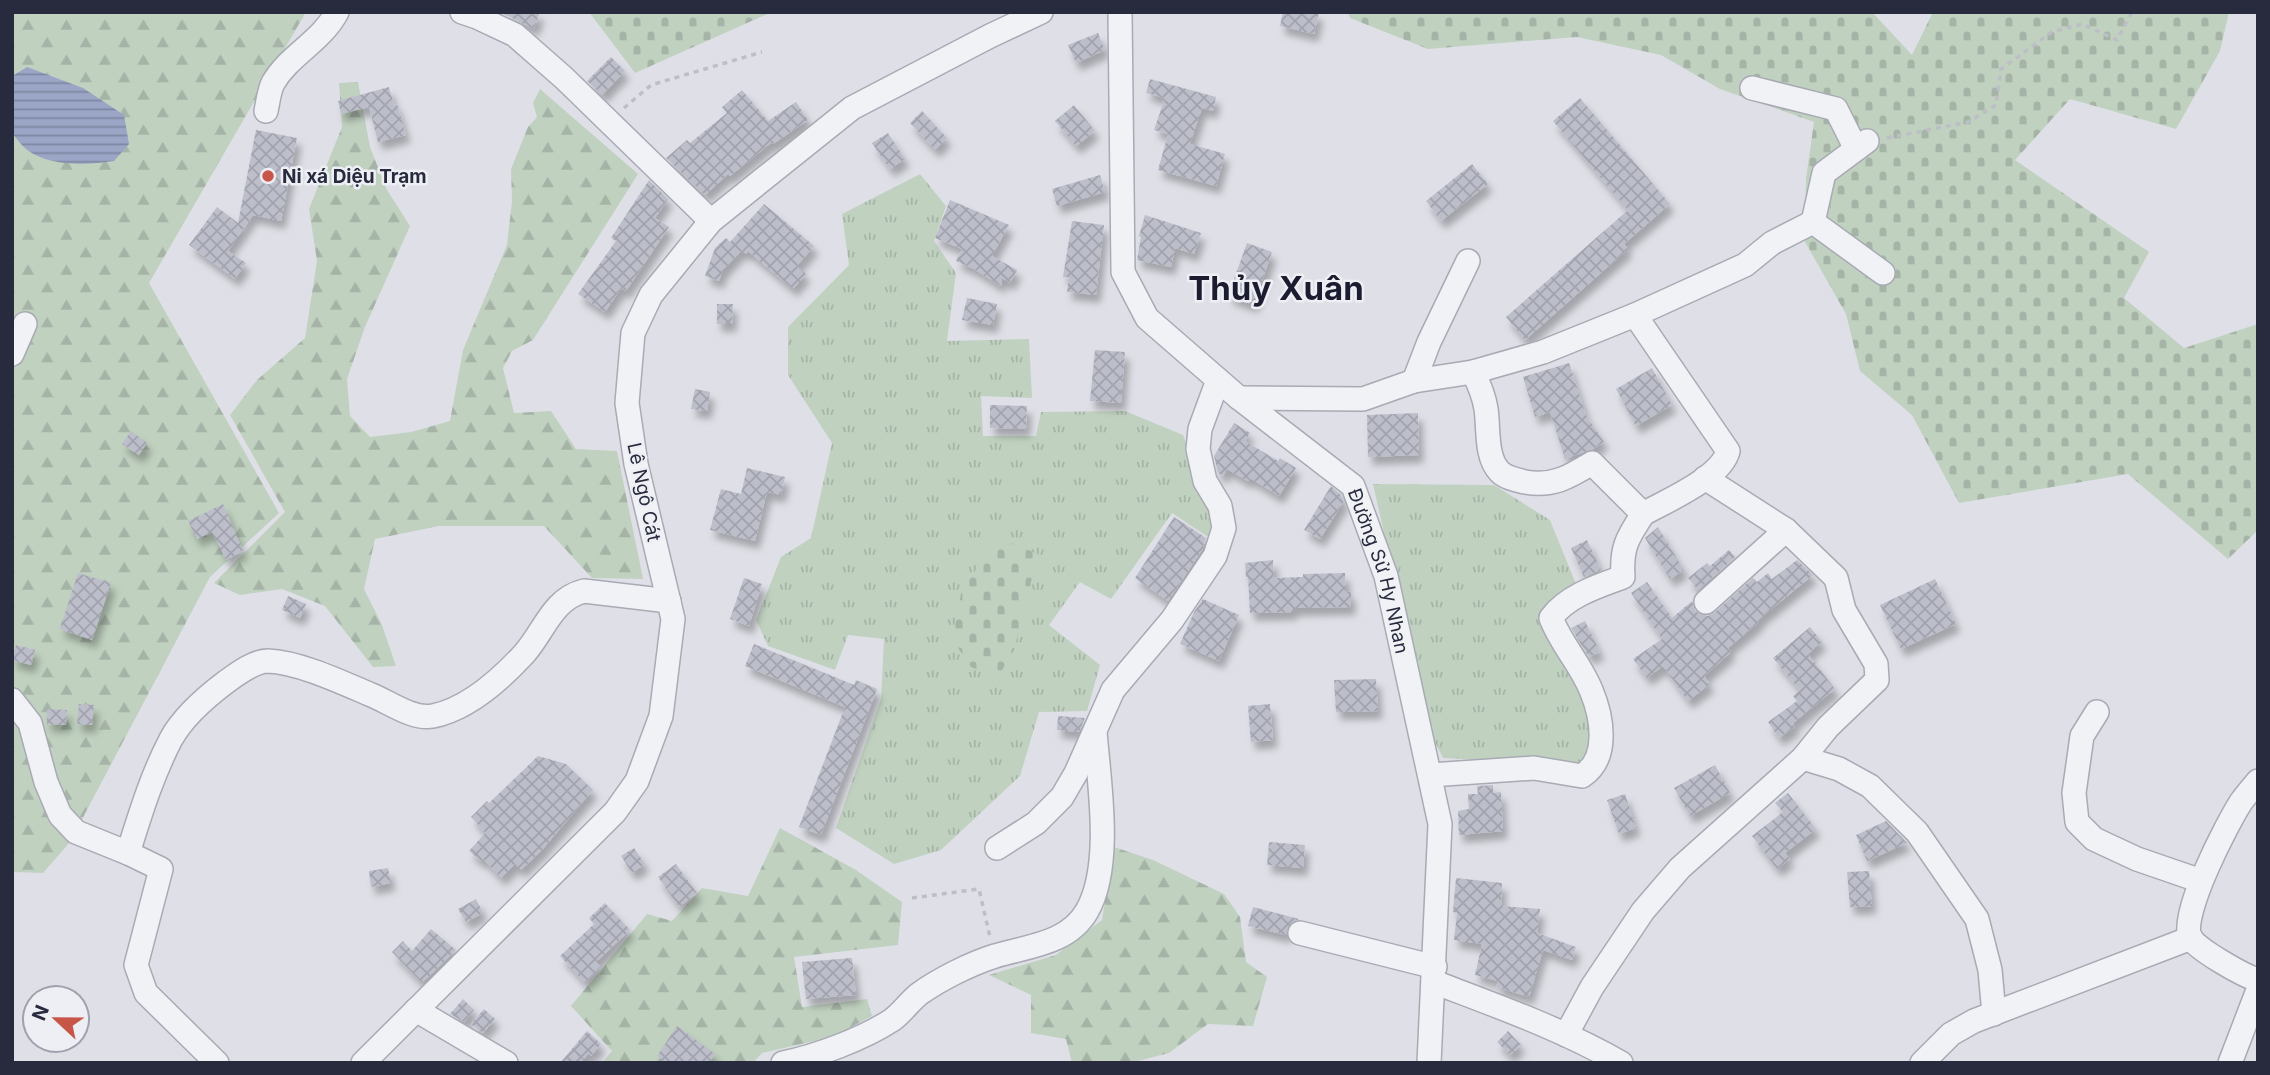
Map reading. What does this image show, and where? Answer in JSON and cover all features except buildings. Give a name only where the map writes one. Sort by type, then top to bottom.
[{"type":"street","points":[[266,111],[273,84],[292,60],[329,28],[337,12]]},
{"type":"street","name":"Lê Ngô Cát","points":[[363,1063],[615,812],[636,781],[662,716],[673,619],[636,464],[627,403],[634,333],[651,295],[711,221],[852,108],[1041,12]]},
{"type":"street","name":"Đường Sử Hy Nhan","points":[[1120,12],[1123,272],[1147,318],[1239,398],[1353,485],[1386,576],[1440,824],[1429,1063]]},
{"type":"street","points":[[473,14],[515,35],[609,121],[711,221]]},
{"type":"street","points":[[1752,88],[1836,108],[1862,145],[1824,173],[1813,222]]},
{"type":"street","points":[[1813,222],[1884,273]]},
{"type":"street","points":[[1239,398],[1363,399],[1414,381],[1473,372],[1543,352],[1745,265],[1772,243],[1813,222]]},
{"type":"street","points":[[1414,381],[1429,342],[1468,261]]},
{"type":"street","points":[[1430,775],[1534,768],[1582,776],[1590,771],[1598,758],[1601,727],[1591,691],[1551,618],[1557,610],[1591,588],[1622,577],[1621,557],[1627,537],[1643,514],[1705,478],[1726,460],[1728,452],[1634,315]]},
{"type":"street","points":[[12,354],[25,324]]},
{"type":"street","points":[[1473,372],[1486,407],[1491,454],[1502,475],[1538,484],[1553,483],[1592,463],[1643,514]]},
{"type":"street","points":[[997,848],[1036,824],[1062,797],[1076,773],[1113,690],[1172,620],[1215,556],[1224,528],[1220,506],[1205,481],[1198,449],[1200,429],[1218,380]]},
{"type":"street","points":[[1566,1035],[1592,986],[1643,911],[1680,868],[1803,758],[1828,727],[1877,680],[1876,664],[1844,610],[1836,578],[1786,530],[1705,478]]},
{"type":"street","points":[[1706,602],[1786,530]]},
{"type":"street","points":[[128,853],[142,807],[172,737],[205,698],[239,671],[266,661],[295,666],[371,694],[421,717],[434,716],[474,700],[525,653],[562,602],[573,594],[584,591],[669,601]]},
{"type":"street","points":[[12,701],[30,723],[46,782],[60,815],[76,832],[161,869],[135,965],[146,993],[217,1063]]},
{"type":"street","points":[[2097,712],[2082,736],[2074,793],[2077,822],[2094,839],[2137,859],[2201,881]]},
{"type":"street","points":[[783,1063],[859,1038],[893,1019],[919,995],[950,976],[994,956],[1042,945],[1076,925],[1091,902],[1100,868],[1102,824],[1095,729]]},
{"type":"street","points":[[1803,758],[1839,769],[1870,786],[1917,832],[1977,919],[1990,970],[1994,1014]]},
{"type":"street","points":[[2258,781],[2241,802],[2201,881],[2189,927],[2191,938],[2197,945],[2243,976],[2258,980]]},
{"type":"street","points":[[1300,933],[1434,974],[1595,1048],[1621,1063]]},
{"type":"street","points":[[1922,1063],[1951,1034],[1974,1021],[2191,938]]},
{"type":"street","points":[[2230,1063],[2258,990]]},
{"type":"street","points":[[416,1010],[506,1063]]},
{"type":"path","points":[[1862,145],[1968,122],[1996,105],[2001,69],[2052,32],[2082,24],[2117,40],[2132,12]]},
{"type":"path","points":[[609,121],[651,85],[762,52]]},
{"type":"path","points":[[912,898],[979,889],[994,956]]},
{"type":"green space","points":[[12,12],[306,12],[149,283],[279,513],[210,577],[70,842],[43,873],[12,872],[12,133],[28,151],[27,67],[12,76]]},
{"type":"green space","points":[[589,12],[772,12],[635,73]]},
{"type":"green space","points":[[1348,12],[1872,12],[1912,55],[1933,12],[2229,12],[2220,51],[2176,129],[2070,99],[2015,160],[2149,252],[2124,298],[2184,348],[2258,324],[2258,530],[2228,559],[2128,474],[1959,503],[1912,415],[1860,371],[1846,314],[1805,242],[1806,179],[1814,122],[1720,89],[1661,55],[1577,37],[1428,49],[1350,18]]},
{"type":"green space","points":[[358,82],[370,147],[387,190],[410,226],[365,327],[347,379],[350,416],[370,437],[411,432],[450,421],[463,350],[507,245],[512,201],[511,169],[528,127],[537,117],[533,103],[540,89],[638,174],[533,340],[512,351],[503,368],[514,413],[551,411],[576,449],[617,451],[643,579],[592,578],[544,526],[439,526],[375,539],[364,589],[382,625],[396,666],[373,667],[325,606],[282,589],[240,595],[214,583],[285,512],[230,415],[257,380],[305,338],[317,261],[309,209],[342,127],[339,83]]},
{"type":"green space","points":[[920,174],[946,206],[934,241],[956,273],[947,341],[1029,339],[1032,398],[981,396],[983,436],[1036,436],[1041,412],[1125,411],[1183,435],[1211,513],[1210,538],[1172,513],[1111,599],[1080,582],[1049,625],[1100,665],[1087,711],[1039,712],[1020,776],[941,850],[894,864],[836,828],[881,699],[884,639],[848,635],[835,670],[768,646],[756,620],[781,557],[811,538],[832,443],[788,375],[788,327],[849,265],[842,214]]},
{"type":"green space","points":[[1373,484],[1494,485],[1550,520],[1578,589],[1541,616],[1545,635],[1584,695],[1591,739],[1583,765],[1443,758],[1428,728]]},
{"type":"green space","points":[[999,538],[1038,554],[1014,650],[998,677],[971,667],[952,639],[962,589]]},
{"type":"green space","points":[[780,828],[856,870],[902,902],[898,945],[794,957],[802,1007],[867,999],[872,1016],[832,1037],[762,1053],[753,1063],[602,1063],[612,1051],[571,1006],[647,914],[672,921],[702,888],[748,896]]},
{"type":"green space","points":[[1114,847],[1153,860],[1224,894],[1240,917],[1246,962],[1267,977],[1253,1026],[1208,1024],[1169,1053],[1130,1063],[1072,1063],[1066,1039],[1031,1033],[1031,995],[989,975],[1056,955],[1102,920]]},
{"type":"water","points":[[27,67],[83,88],[124,115],[129,144],[114,161],[81,164],[58,162],[36,156],[23,146],[12,133],[12,76]]},
{"type":"place","name":"Ni xá Diệu Trạm","points":[[268,176]]},
{"type":"district","name":"Thủy Xuân","points":[[1276,288]]}]
